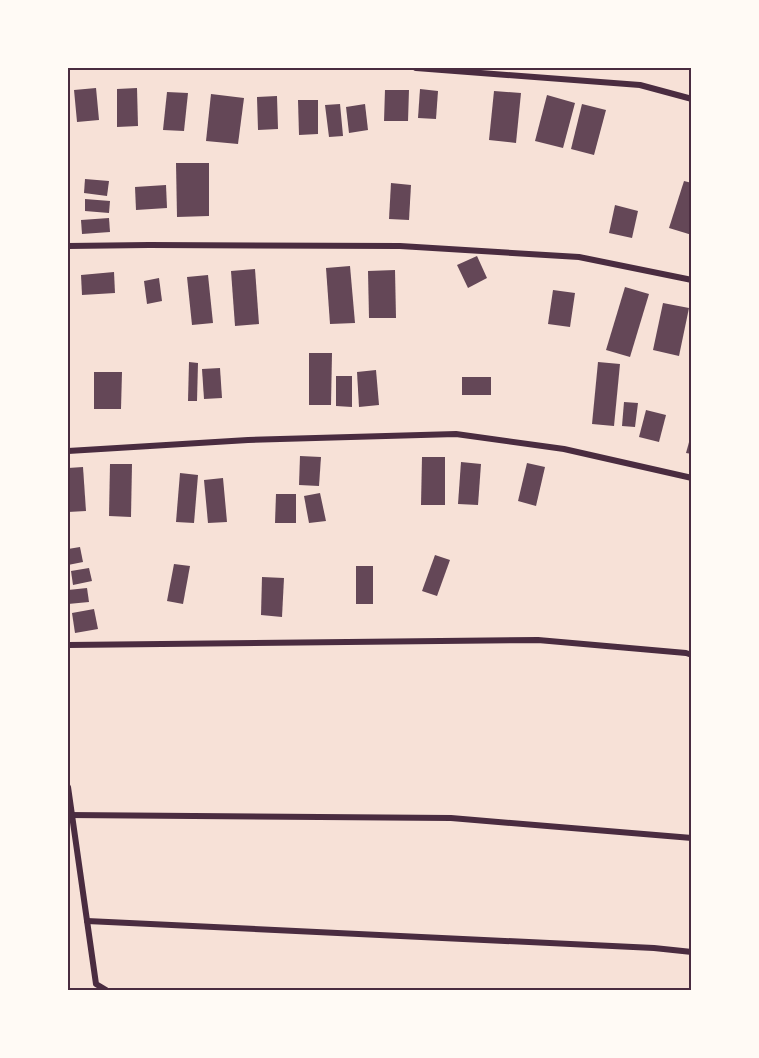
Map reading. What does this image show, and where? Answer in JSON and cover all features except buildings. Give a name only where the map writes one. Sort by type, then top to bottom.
[{"type":"street","points":[[416,68],[640,85],[692,99]]},
{"type":"street","points":[[68,246],[412,246],[579,257],[692,280]]},
{"type":"street","points":[[68,452],[248,440],[456,434],[564,449],[692,478]]},
{"type":"street","points":[[68,645],[538,640],[692,655]]},
{"type":"street","points":[[68,787],[70,815],[96,987],[106,990]]},
{"type":"street","points":[[70,815],[451,818],[692,838]]},
{"type":"street","points":[[87,921],[654,948],[692,952]]}]
